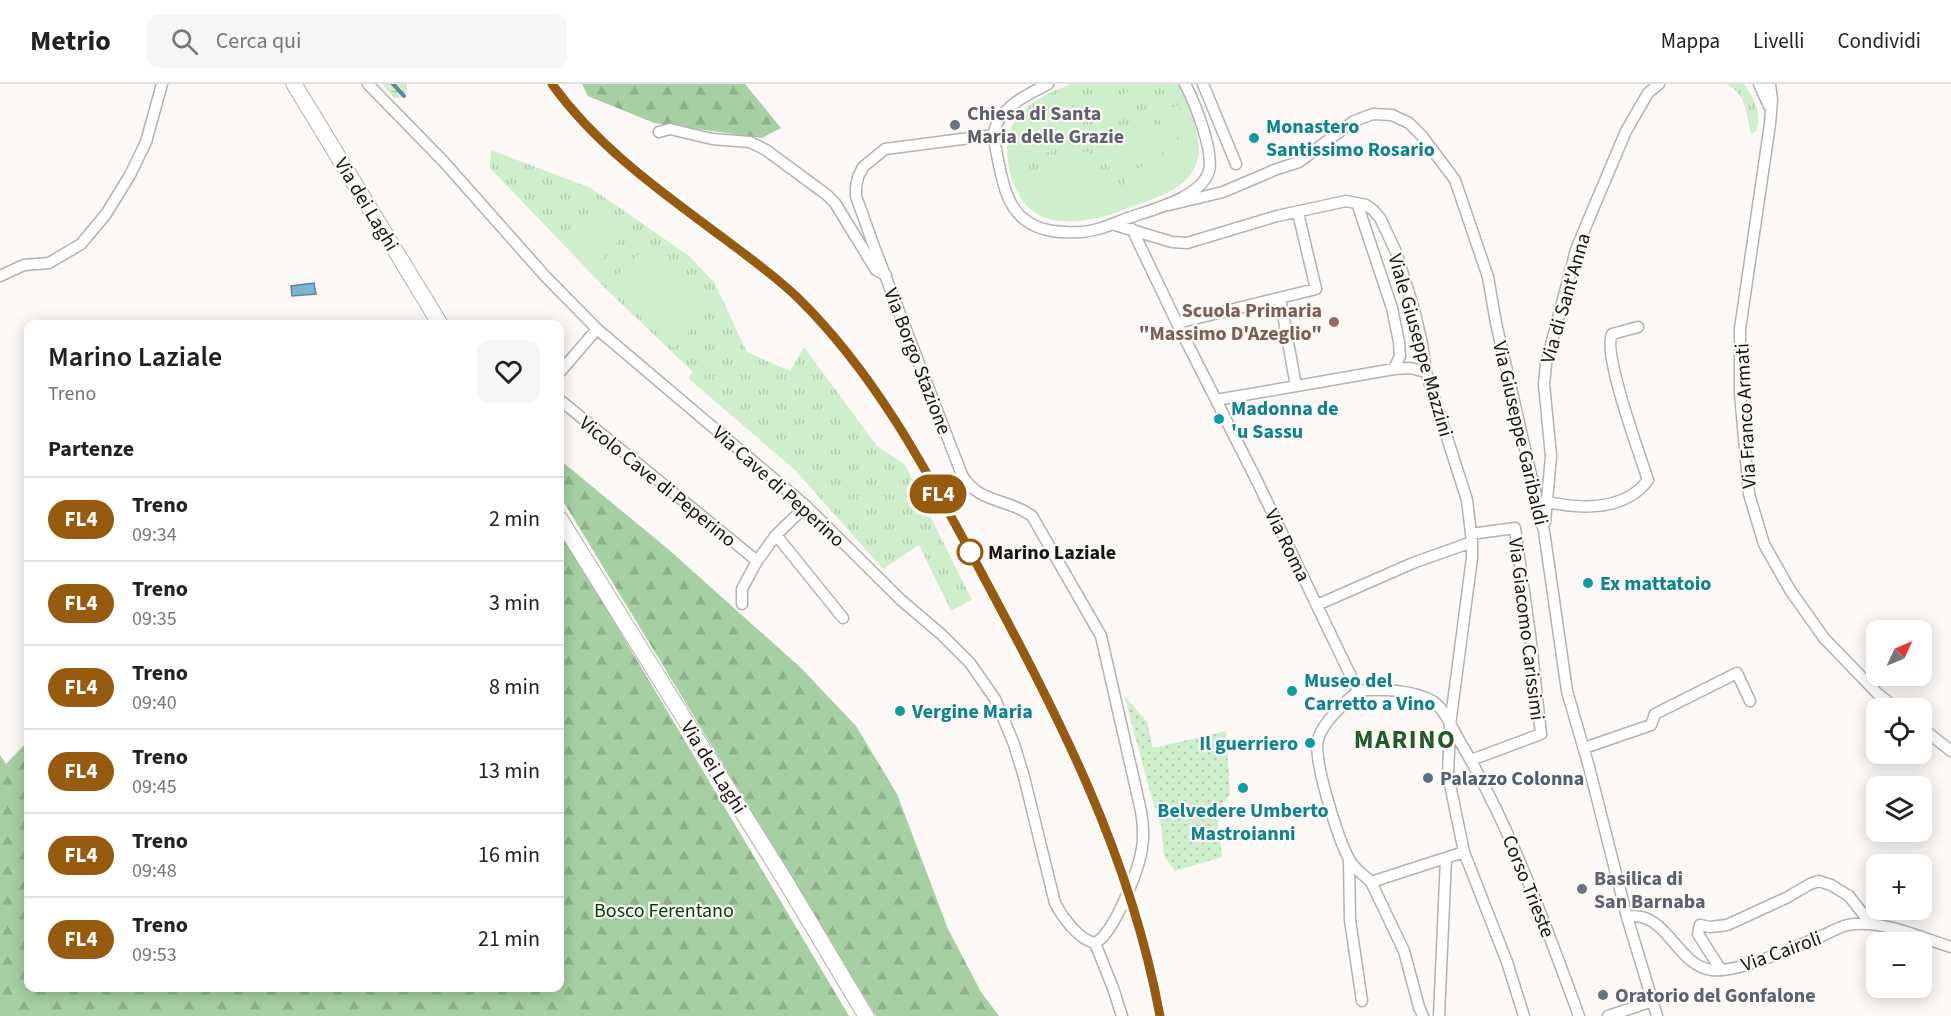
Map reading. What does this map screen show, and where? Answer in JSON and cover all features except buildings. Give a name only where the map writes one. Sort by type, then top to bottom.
[{"type":"main road","name":"Via dei Laghi","points":[[294,84],[438,320]]},
{"type":"main road","name":"Via dei Laghi","points":[[564,525],[786,882],[866,1016]]},
{"type":"street","points":[[0,276],[24,265],[49,263],[81,244],[106,214],[130,175],[146,142],[162,84]]},
{"type":"street","name":"Via Cave di Peperino","points":[[368,84],[444,162],[545,276],[597,329],[806,506],[901,600],[959,651],[983,680],[1001,713],[1020,764],[1055,903],[1061,914],[1080,935],[1095,943]]},
{"type":"street","points":[[1048,84],[1014,104],[1002,114],[995,125],[993,135],[1008,197],[1014,209],[1025,221],[1052,231],[1082,232],[1115,225],[1169,205],[1198,187],[1207,176],[1209,160],[1201,124],[1185,84]]},
{"type":"street","points":[[1203,84],[1236,164]]},
{"type":"street","name":"Via di Sant'Anna","points":[[1544,531],[1551,456],[1544,390],[1545,371],[1576,250],[1626,131],[1648,93],[1659,84]]},
{"type":"street","points":[[1759,84],[1771,112]]},
{"type":"street","name":"Via Franco Armati","points":[[1770,84],[1771,112],[1762,186],[1740,329],[1740,394],[1749,494],[1764,544],[1790,590],[1824,638],[1883,698]]},
{"type":"street","name":"Via Giuseppe Garibaldi","points":[[1169,205],[1223,192],[1299,162],[1354,121],[1363,116],[1383,114],[1392,115],[1409,123],[1422,136],[1455,180],[1484,260],[1544,531],[1567,691],[1627,916],[1657,1016]]},
{"type":"street","points":[[659,132],[670,129],[711,140],[750,142],[766,150],[835,203],[876,270],[886,275]]},
{"type":"street","name":"Via Borgo Stazione","points":[[993,135],[885,149],[863,167],[858,177],[856,196],[962,475],[976,492],[1024,510],[1032,516],[1101,636],[1139,801],[1143,837],[1141,854],[1128,890],[1108,931],[1102,940],[1095,943]]},
{"type":"street","points":[[1115,225],[1172,242],[1187,243],[1277,216],[1346,201],[1358,203]]},
{"type":"street","name":"Viale Giuseppe Mazzini","points":[[1358,203],[1392,308],[1400,356],[1394,369]]},
{"type":"street","name":"Viale Giuseppe Mazzini","points":[[1358,203],[1373,210],[1380,218],[1396,252],[1413,306],[1426,372],[1467,500],[1472,558],[1450,725]]},
{"type":"street","points":[[1143,213],[1146,227],[1155,237]]},
{"type":"street","points":[[1176,323],[1316,289],[1298,213]]},
{"type":"street","name":"Via Roma","points":[[1132,229],[1358,691]]},
{"type":"street","points":[[1280,298],[1296,386]]},
{"type":"street","points":[[1547,502],[1591,507],[1606,504],[1624,500],[1635,494],[1648,480],[1616,378],[1610,342],[1612,334],[1638,327]]},
{"type":"street","points":[[564,367],[597,329]]},
{"type":"street","points":[[1216,400],[1394,369],[1410,368],[1426,372]]},
{"type":"street","name":"Vicolo Cave di Peperino","points":[[564,403],[757,561]]},
{"type":"street","name":"Vicolo Cave di Peperino","points":[[742,604],[742,589],[757,561],[776,535],[806,506]]},
{"type":"street","name":"Via Giacomo Carissimi","points":[[1471,760],[1540,734],[1530,634],[1515,528],[1472,538]]},
{"type":"street","points":[[776,535],[843,618]]},
{"type":"street","points":[[1317,605],[1449,550],[1472,538]]},
{"type":"street","points":[[1584,748],[1651,725],[1655,714],[1737,673],[1750,701]]},
{"type":"street","points":[[1362,1001],[1350,920],[1349,861],[1325,794],[1317,742],[1328,723],[1346,701],[1358,691],[1374,688],[1416,694],[1443,704],[1453,700]]},
{"type":"street","points":[[1434,702],[1450,725],[1448,774],[1464,852],[1507,962],[1524,1016]]},
{"type":"street","name":"Corso Trieste","points":[[1450,725],[1471,760],[1526,874],[1579,1016]]},
{"type":"street","points":[[1932,736],[1951,751]]},
{"type":"street","points":[[1371,882],[1464,852]]},
{"type":"street","points":[[1439,1016],[1446,858]]},
{"type":"street","points":[[1349,861],[1371,882],[1404,951],[1423,1016]]},
{"type":"street","points":[[1721,970],[1698,934],[1700,925],[1710,927],[1727,925],[1815,882],[1824,882],[1850,896],[1871,924]]},
{"type":"street","name":"Via Cairoli","points":[[1627,916],[1642,916],[1652,921],[1687,957],[1709,970],[1733,969],[1852,924],[1888,927],[1951,947]]},
{"type":"street","points":[[1095,943],[1122,1016]]},
{"type":"street","points":[[1608,1016],[1653,1001]]},
{"type":"green space","points":[[382,84],[407,84],[407,91],[403,97],[394,98]]},
{"type":"green space","points":[[582,84],[745,84],[781,128],[762,138],[654,123],[588,96]]},
{"type":"green space","points":[[1072,84],[1178,84],[1191,111],[1199,143],[1197,162],[1184,182],[1163,194],[1121,211],[1096,218],[1058,221],[1034,212],[1023,202],[1011,174],[1008,143],[1012,129],[1018,117],[1028,106],[1049,93]]},
{"type":"green space","points":[[1726,84],[1744,84],[1751,95],[1756,106],[1758,125],[1756,131],[1751,134],[1742,99],[1733,88]]},
{"type":"green space","points":[[1128,92],[1137,113],[1100,130],[1091,109]]},
{"type":"green space","points":[[1186,99],[1196,135],[1197,152],[1194,166],[1188,177],[1167,193],[1125,209],[1117,194],[1127,181],[1125,174],[1151,163],[1171,150],[1182,131],[1179,102]]},
{"type":"green space","points":[[1069,102],[1081,128],[1077,140],[1037,157],[1029,157],[1027,145],[1031,128],[1043,116]]},
{"type":"green space","points":[[1178,105],[1181,127],[1171,147],[1157,115]]},
{"type":"green space","points":[[1028,106],[1033,118],[1025,137],[1024,146],[1030,168],[1038,181],[1048,189],[1059,192],[1078,191],[1095,186],[1097,191],[1113,195],[1120,211],[1080,221],[1058,221],[1039,215],[1022,199],[1011,176],[1007,151],[1011,128]]},
{"type":"green space","points":[[1151,118],[1167,151],[1119,171],[1105,164],[1101,150],[1103,140]]},
{"type":"green space","points":[[491,150],[591,188],[689,256],[714,282],[747,352],[790,371],[804,347],[877,446],[905,465],[972,600],[951,611],[919,545],[883,569],[795,470],[688,378],[693,372],[606,289],[490,168]]},
{"type":"green space","points":[[1080,151],[1094,154],[1102,172],[1101,178],[1090,186],[1065,189],[1050,186],[1036,171]]},
{"type":"green space","points":[[605,212],[627,232],[596,264],[575,244]]},
{"type":"green space","points":[[649,243],[714,306],[673,348],[608,285]]},
{"type":"green space","points":[[564,463],[668,549],[801,668],[856,726],[897,794],[948,929],[981,992],[999,1016],[876,1016],[564,503]]},
{"type":"green space","name":"Bosco Ferentano","points":[[564,538],[849,1016],[0,1016],[0,755],[6,764],[24,745],[24,992],[564,992]]},
{"type":"green space","points":[[1124,695],[1147,722],[1153,748],[1226,731],[1230,794],[1217,812],[1222,857],[1175,871],[1164,856],[1161,824]]},
{"type":"water","points":[[314,283],[316,294],[292,296],[291,286]]},
{"type":"waterway","points":[[393,84],[404,96]]},
{"type":"railway","points":[[552,84],[588,127],[628,165],[758,264],[797,297],[853,360],[878,394],[923,466],[1011,630],[1089,790],[1130,900],[1147,957],[1160,1016]]},
{"type":"train","name":"FL4","points":[[552,84],[580,120],[617,157],[753,260],[796,296],[830,331],[856,363],[899,425],[969,549],[1071,747],[1124,878],[1141,930],[1160,1016]]},
{"type":"place","name":"Chiesa di Santa Maria delle Grazie","points":[[955,125]]},
{"type":"place","name":"Monastero Santissimo Rosario","points":[[1254,138]]},
{"type":"place","name":"Scuola Primaria \"Massimo D'Azeglio\"","points":[[1334,322]]},
{"type":"place","name":"Madonna de 'u Sassu","points":[[1219,419]]},
{"type":"place","name":"Marino Laziale","points":[[970,552]]},
{"type":"place","name":"Ex mattatoio","points":[[1588,583]]},
{"type":"place","name":"Museo del Carretto a Vino","points":[[1292,691]]},
{"type":"place","name":"Vergine Maria","points":[[900,711]]},
{"type":"place","name":"Il guerriero","points":[[1310,743]]},
{"type":"place","name":"Palazzo Colonna","points":[[1428,778]]},
{"type":"place","name":"Belvedere Umberto Mastroianni","points":[[1243,788]]},
{"type":"place","name":"Basilica di San Barnaba","points":[[1582,889]]},
{"type":"place","name":"Oratorio del Gonfalone","points":[[1603,995]]},
{"type":"district","name":"MARINO","points":[[1405,739]]}]
